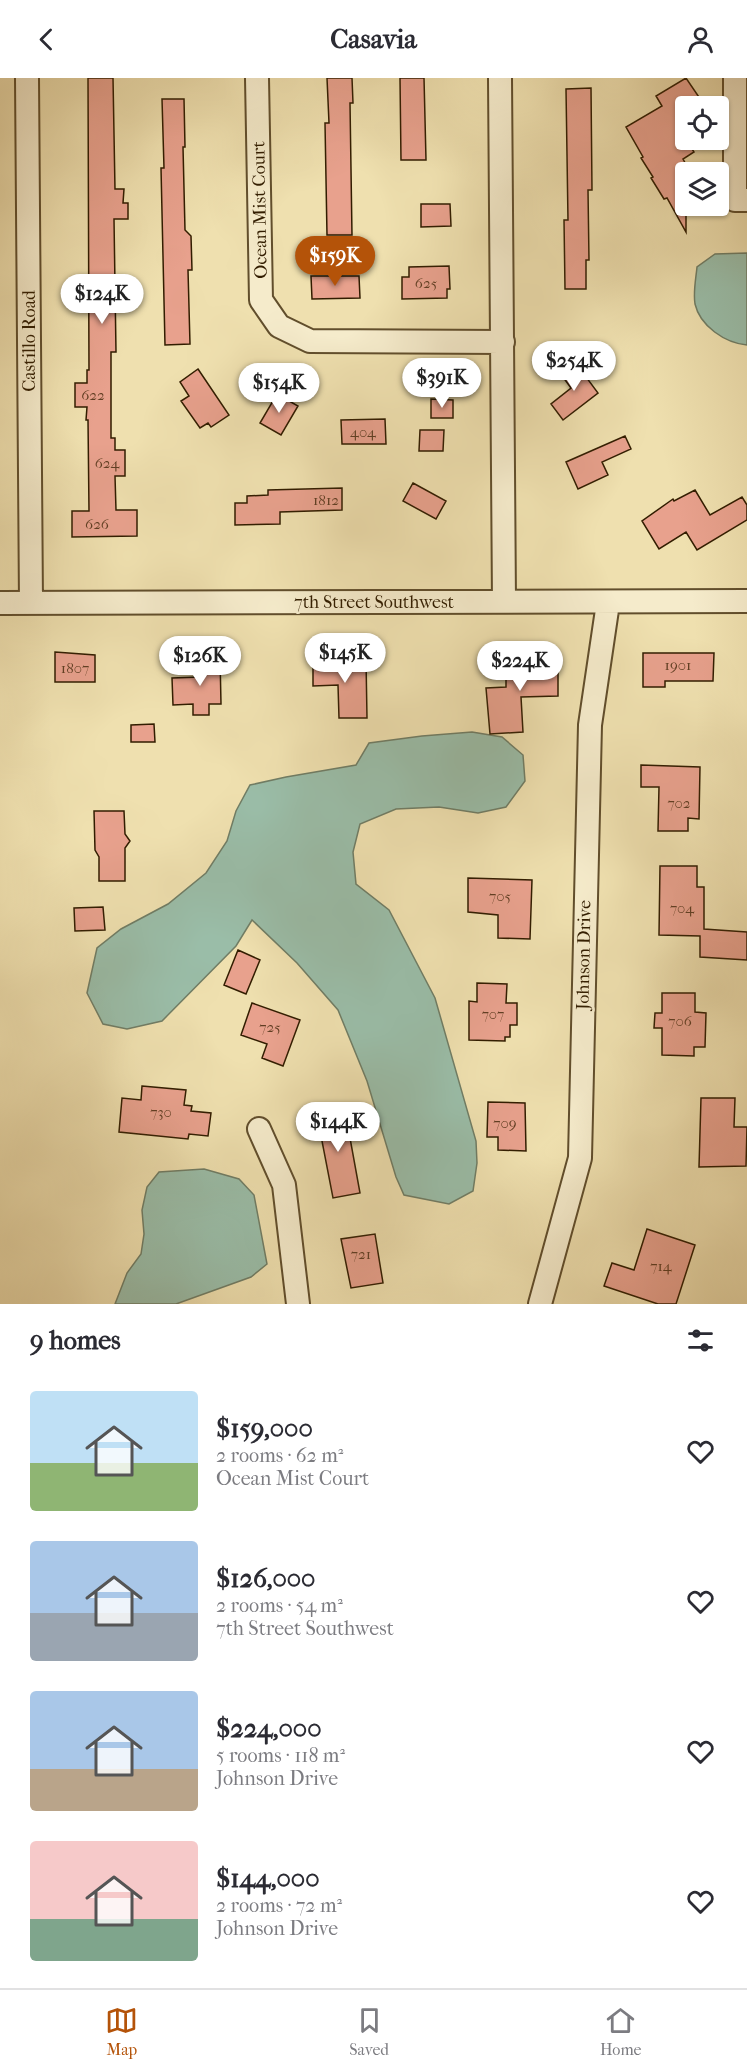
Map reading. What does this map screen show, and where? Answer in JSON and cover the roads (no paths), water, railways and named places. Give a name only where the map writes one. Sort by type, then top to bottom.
[{"type":"street","name":"Castillo Road","points":[[27,78],[31,603]]},
{"type":"street","name":"Ocean Mist Court","points":[[257,78],[261,300],[279,326],[310,341],[503,342]]},
{"type":"street","points":[[500,78],[504,601]]},
{"type":"street","points":[[735,78],[735,200],[747,200]]},
{"type":"street","name":"7th Street Southwest","points":[[0,603],[747,601]]},
{"type":"street","name":"Johnson Drive","points":[[540,1304],[580,1158],[590,725],[608,603]]},
{"type":"street","points":[[259,1129],[284,1185],[298,1304]]}]
